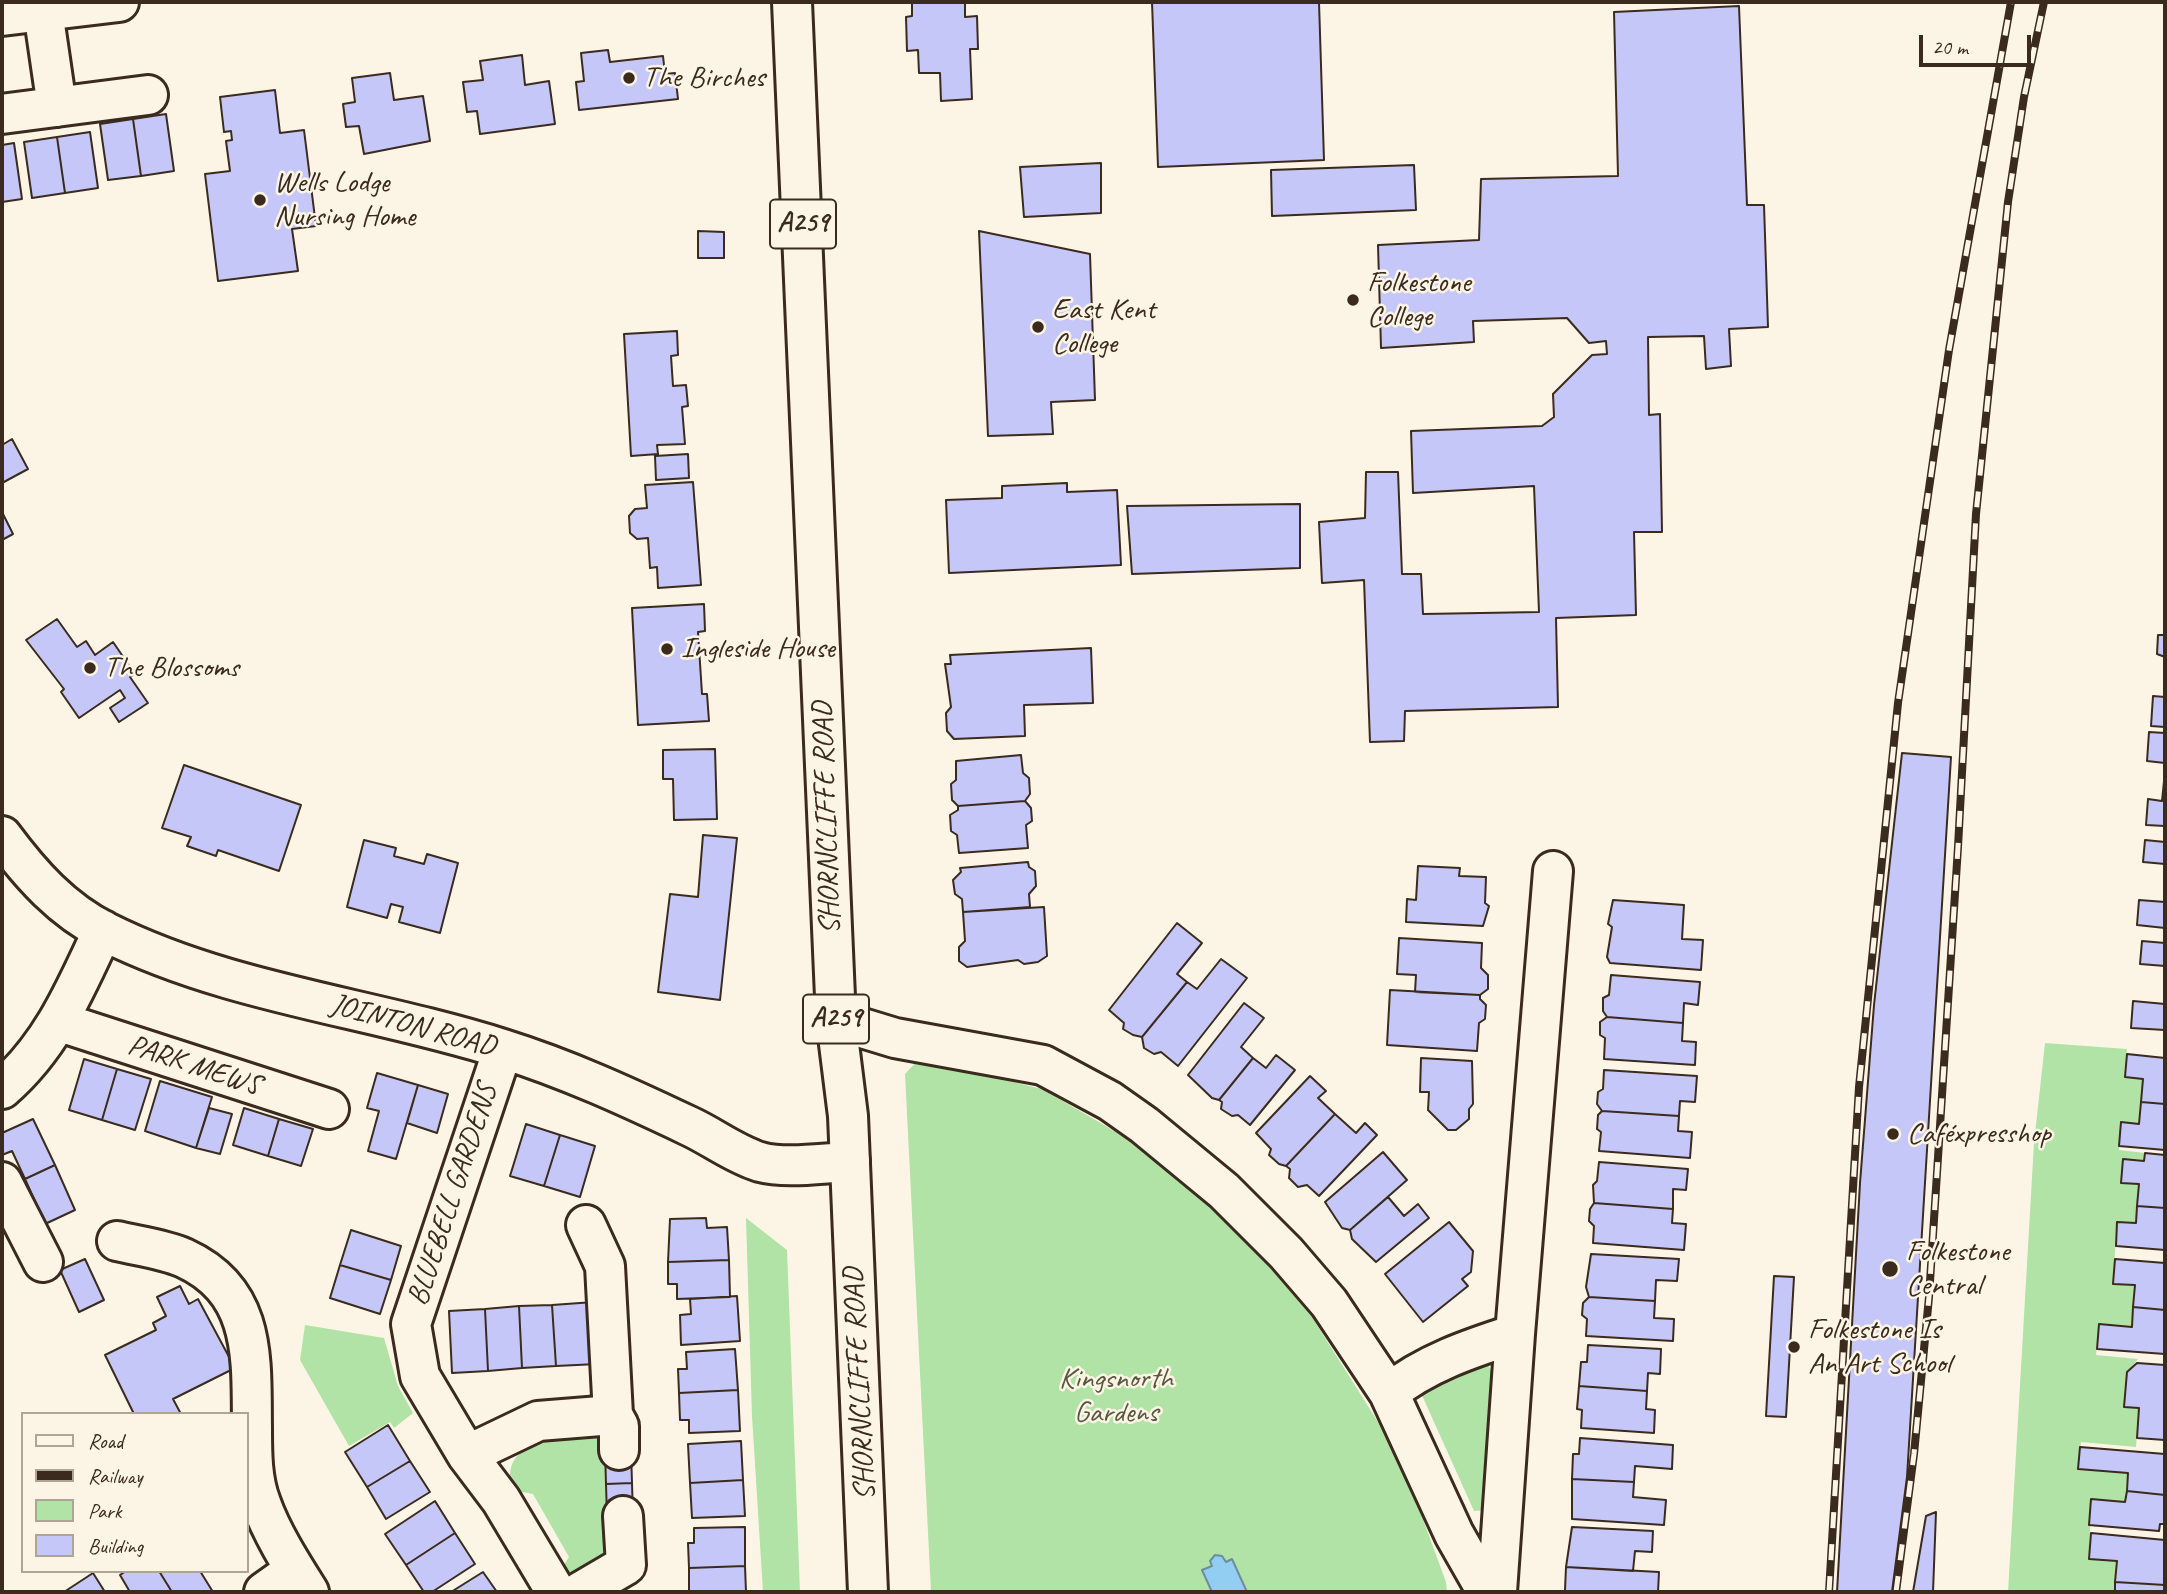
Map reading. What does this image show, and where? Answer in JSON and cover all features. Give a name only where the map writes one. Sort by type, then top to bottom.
[{"type":"main road","points":[[2,16],[119,2]]},
{"type":"main road","name":"SHORNCLIFFE ROAD","points":[[792,2],[836,1020],[850,1162],[868,1592]]},
{"type":"main road","points":[[43,10],[57,107]]},
{"type":"main road","points":[[2,114],[148,95]]},
{"type":"main road","name":"JOINTON ROAD","points":[[2,836],[30,874],[64,905],[103,930],[159,957],[229,979],[414,1023],[503,1049],[576,1074],[762,1162],[850,1162]]},
{"type":"main road","points":[[1497,1592],[1553,871]]},
{"type":"main road","points":[[2,1089],[60,1022],[103,930]]},
{"type":"main road","points":[[836,1020],[895,1038],[1043,1065],[1110,1101],[1144,1125],[1224,1191],[1286,1253],[1329,1303],[1389,1393],[1454,1534],[1487,1592]]},
{"type":"main road","name":"PARK MEWS","points":[[60,1022],[329,1110]]},
{"type":"main road","name":"BLUEBELL GARDENS","points":[[503,1049],[411,1324],[420,1376],[467,1455],[500,1500],[556,1592]]},
{"type":"main road","points":[[2,1182],[43,1262]]},
{"type":"main road","points":[[467,1455],[538,1421],[616,1433],[605,1266],[586,1225]]},
{"type":"main road","points":[[117,1241],[183,1257],[217,1278],[236,1304],[249,1336],[253,1374],[253,1459],[260,1502],[302,1581],[264,1592]]},
{"type":"main road","points":[[1389,1393],[1405,1380],[1475,1347],[1515,1334]]},
{"type":"main road","points":[[580,1592],[626,1564],[623,1516]]},
{"type":"green space","points":[[2045,1043],[2127,1049],[2125,1077],[2143,1079],[2139,1124],[2121,1122],[2119,1150],[2145,1153],[2144,1161],[2123,1159],[2121,1183],[2139,1184],[2136,1223],[2117,1222],[2113,1283],[2135,1285],[2132,1327],[2099,1325],[2096,1355],[2138,1359],[2127,1372],[2124,1406],[2139,1408],[2136,1447],[2081,1442],[2078,1468],[2128,1473],[2125,1502],[2091,1500],[2089,1559],[2117,1561],[2115,1592],[2008,1592],[2034,1143]]},
{"type":"green space","name":"Kingsnorth Gardens","points":[[919,1059],[1042,1089],[1147,1150],[1256,1244],[1310,1314],[1400,1457],[1446,1582],[1447,1592],[931,1592],[905,1074]]},
{"type":"green space","points":[[746,1218],[787,1250],[800,1592],[763,1592],[752,1416]]},
{"type":"green space","points":[[305,1325],[384,1338],[398,1386],[413,1413],[394,1428],[390,1422],[349,1446],[300,1360]]},
{"type":"green space","points":[[1487,1364],[1497,1378],[1490,1510],[1474,1511],[1416,1382]]},
{"type":"green space","points":[[608,1434],[617,1552],[567,1578],[562,1568],[569,1557],[533,1494],[512,1490],[510,1472],[515,1458],[540,1442]]},
{"type":"water","points":[[1215,1555],[1222,1556],[1226,1562],[1232,1559],[1247,1592],[1212,1592],[1202,1570],[1212,1566],[1210,1561]]},
{"type":"building","points":[[912,2],[965,2],[965,17],[977,16],[978,49],[970,49],[972,99],[941,101],[940,73],[919,73],[918,50],[907,51],[906,17],[912,16]]},
{"type":"building","points":[[1152,2],[1319,2],[1324,160],[1158,167]]},
{"type":"building","points":[[1739,6],[1747,205],[1764,205],[1768,327],[1729,329],[1731,366],[1706,369],[1704,336],[1648,337],[1649,415],[1660,414],[1662,532],[1634,532],[1636,615],[1556,618],[1558,707],[1405,711],[1404,741],[1370,742],[1364,580],[1322,583],[1319,522],[1365,518],[1366,472],[1398,472],[1402,574],[1421,574],[1423,614],[1539,612],[1534,486],[1413,493],[1411,431],[1542,426],[1554,417],[1553,394],[1592,355],[1607,354],[1606,341],[1589,343],[1567,318],[1473,321],[1474,342],[1381,348],[1378,245],[1479,240],[1481,179],[1618,176],[1614,12]]},
{"type":"building","name":"The Birches","points":[[608,50],[610,62],[663,56],[665,74],[675,73],[678,99],[579,110],[576,82],[584,81],[581,53]]},
{"type":"building","points":[[522,55],[525,85],[549,81],[555,124],[480,134],[477,111],[467,112],[463,82],[483,80],[480,61]]},
{"type":"building","points":[[390,73],[394,100],[423,96],[430,141],[364,154],[359,126],[346,127],[343,104],[355,102],[352,78]]},
{"type":"building","name":"Wells Lodge Nursing Home","points":[[275,90],[280,133],[304,130],[316,226],[292,229],[298,271],[218,281],[205,174],[230,171],[226,141],[232,140],[231,131],[224,132],[220,97]]},
{"type":"building","points":[[166,114],[174,171],[141,176],[133,119]]},
{"type":"building","points":[[133,119],[141,176],[108,180],[100,124]]},
{"type":"building","points":[[90,132],[98,188],[65,193],[57,137]]},
{"type":"building","points":[[57,137],[65,193],[32,198],[24,142]]},
{"type":"building","points":[[14,143],[22,199],[2,202],[2,145]]},
{"type":"building","points":[[1101,163],[1101,213],[1024,217],[1020,167]]},
{"type":"building","points":[[1414,165],[1416,210],[1272,216],[1271,170]]},
{"type":"building","points":[[698,231],[724,232],[724,258],[698,258]]},
{"type":"building","name":"East Kent College","points":[[979,231],[1090,254],[1095,400],[1051,402],[1053,434],[988,436]]},
{"type":"building","points":[[677,331],[678,355],[671,356],[673,386],[686,385],[688,406],[682,407],[685,444],[657,445],[658,454],[631,456],[624,334]]},
{"type":"building","points":[[12,439],[28,469],[2,483],[2,445]]},
{"type":"building","points":[[688,454],[689,478],[656,480],[655,456]]},
{"type":"building","points":[[693,482],[701,585],[658,588],[657,567],[650,568],[648,538],[637,539],[630,533],[629,516],[635,509],[647,508],[645,485]]},
{"type":"building","points":[[1067,483],[1067,492],[1117,490],[1121,565],[949,573],[946,500],[1002,498],[1002,486]]},
{"type":"building","points":[[1300,504],[1300,568],[1132,574],[1127,506]]},
{"type":"building","points":[[2,512],[13,534],[2,540]]},
{"type":"building","name":"Ingleside House","points":[[704,604],[705,631],[698,632],[702,694],[707,694],[709,721],[638,725],[632,608]]},
{"type":"building","name":"The Blossoms","points":[[57,619],[77,647],[86,641],[95,655],[113,642],[135,674],[130,677],[148,703],[119,722],[110,708],[125,698],[120,690],[79,718],[61,692],[64,689],[26,640]]},
{"type":"building","points":[[2158,635],[2165,635],[2165,657],[2157,654]]},
{"type":"building","points":[[1091,648],[1093,703],[1024,705],[1025,736],[954,739],[947,731],[946,713],[951,707],[945,664],[951,664],[950,655]]},
{"type":"building","points":[[2153,696],[2165,697],[2165,727],[2151,726]]},
{"type":"building","points":[[2149,732],[2165,733],[2165,763],[2147,761]]},
{"type":"building","points":[[715,749],[717,819],[674,820],[673,779],[663,779],[663,750]]},
{"type":"building","points":[[1902,753],[1951,757],[1907,1477],[1892,1592],[1837,1592],[1860,1183],[1874,1005]]},
{"type":"building","points":[[1021,755],[1023,773],[1029,778],[1030,794],[1025,801],[958,806],[952,800],[951,784],[956,780],[956,761]]},
{"type":"building","points":[[184,765],[301,805],[279,871],[218,850],[216,856],[187,846],[191,837],[162,828]]},
{"type":"building","points":[[2164,781],[2165,826],[2146,825],[2148,799],[2162,801]]},
{"type":"building","points":[[1025,801],[1031,808],[1032,821],[1026,825],[1028,848],[959,853],[957,835],[951,831],[950,815],[958,810],[958,806]]},
{"type":"building","points":[[703,835],[737,838],[720,1000],[658,992],[670,894],[698,897]]},
{"type":"building","points":[[364,840],[396,848],[394,856],[424,864],[427,854],[458,863],[440,933],[399,922],[403,907],[391,904],[387,918],[347,907]]},
{"type":"building","points":[[2145,840],[2165,842],[2165,864],[2143,862]]},
{"type":"building","points":[[1028,862],[1029,867],[1035,871],[1036,886],[1029,894],[1030,907],[963,912],[962,899],[955,894],[953,880],[961,872],[960,868]]},
{"type":"building","points":[[1418,866],[1460,868],[1459,876],[1486,877],[1485,903],[1489,906],[1483,926],[1406,922],[1407,899],[1416,900]]},
{"type":"building","points":[[1613,900],[1684,905],[1682,939],[1703,940],[1701,970],[1610,963],[1607,957],[1612,927],[1608,924]]},
{"type":"building","points":[[2139,900],[2165,902],[2165,928],[2137,925]]},
{"type":"building","points":[[1044,907],[1047,956],[1038,962],[1024,964],[1018,960],[967,967],[959,961],[959,947],[965,941],[963,912]]},
{"type":"building","points":[[1177,923],[1202,943],[1177,974],[1187,982],[1142,1037],[1133,1035],[1123,1029],[1124,1023],[1109,1010]]},
{"type":"building","points":[[1399,938],[1482,943],[1481,968],[1488,975],[1488,989],[1480,995],[1415,992],[1416,975],[1397,974]]},
{"type":"building","points":[[2142,941],[2165,943],[2165,966],[2140,964]]},
{"type":"building","points":[[1221,959],[1247,978],[1178,1066],[1161,1052],[1154,1054],[1144,1048],[1142,1037],[1187,982],[1197,989]]},
{"type":"building","points":[[1611,975],[1700,982],[1698,1005],[1684,1003],[1683,1023],[1607,1017],[1603,1011],[1603,998],[1609,995]]},
{"type":"building","points":[[1390,990],[1480,995],[1486,1005],[1485,1019],[1479,1023],[1477,1051],[1387,1045]]},
{"type":"building","points":[[2133,1001],[2165,1004],[2165,1030],[2131,1028]]},
{"type":"building","points":[[1244,1003],[1264,1018],[1241,1047],[1253,1058],[1219,1100],[1212,1098],[1188,1075]]},
{"type":"building","points":[[1607,1017],[1683,1023],[1682,1041],[1696,1042],[1695,1065],[1604,1059],[1605,1038],[1600,1035],[1600,1022]]},
{"type":"building","points":[[2127,1054],[2165,1058],[2165,1104],[2141,1102],[2143,1079],[2125,1077]]},
{"type":"building","points":[[1276,1055],[1295,1070],[1250,1125],[1238,1115],[1232,1116],[1221,1109],[1222,1102],[1219,1100],[1253,1058],[1266,1068]]},
{"type":"building","points":[[1421,1058],[1472,1061],[1473,1104],[1469,1109],[1469,1119],[1456,1130],[1448,1130],[1428,1110],[1429,1092],[1420,1092]]},
{"type":"building","points":[[84,1059],[117,1069],[102,1120],[69,1110]]},
{"type":"building","points":[[117,1069],[151,1079],[135,1130],[102,1120]]},
{"type":"building","points":[[1604,1070],[1697,1076],[1695,1102],[1680,1101],[1679,1116],[1602,1111],[1597,1104],[1598,1092],[1603,1089]]},
{"type":"building","points":[[377,1073],[418,1085],[396,1159],[368,1151],[379,1111],[367,1108]]},
{"type":"building","points":[[1310,1076],[1326,1091],[1318,1098],[1335,1114],[1286,1166],[1279,1164],[1269,1155],[1271,1149],[1256,1133]]},
{"type":"building","points":[[160,1081],[212,1097],[196,1148],[145,1131]]},
{"type":"building","points":[[418,1085],[448,1094],[437,1133],[407,1123]]},
{"type":"building","points":[[2141,1102],[2165,1104],[2165,1150],[2119,1146],[2121,1122],[2139,1124]]},
{"type":"building","points":[[209,1108],[232,1114],[220,1154],[196,1148]]},
{"type":"building","points":[[244,1108],[279,1119],[268,1156],[233,1145]]},
{"type":"building","points":[[1602,1111],[1679,1116],[1678,1131],[1692,1132],[1690,1158],[1599,1151],[1601,1132],[1597,1129],[1598,1115]]},
{"type":"building","points":[[1335,1114],[1356,1133],[1365,1123],[1377,1135],[1319,1196],[1307,1185],[1298,1187],[1289,1178],[1290,1169],[1286,1166]]},
{"type":"building","points":[[33,1119],[55,1165],[25,1179],[12,1151],[2,1155],[2,1133]]},
{"type":"building","points":[[279,1119],[313,1129],[301,1166],[268,1156]]},
{"type":"building","points":[[526,1124],[560,1135],[544,1186],[510,1176]]},
{"type":"building","points":[[560,1135],[595,1146],[580,1197],[544,1186]]},
{"type":"building","points":[[1383,1152],[1407,1180],[1350,1230],[1342,1228],[1325,1202]]},
{"type":"building","points":[[2145,1153],[2165,1155],[2165,1208],[2137,1206],[2139,1184],[2121,1183],[2123,1159],[2144,1161]]},
{"type":"building","points":[[1599,1162],[1688,1169],[1686,1190],[1673,1189],[1673,1209],[1594,1203],[1593,1185],[1597,1181]]},
{"type":"building","points":[[55,1165],[75,1210],[45,1224],[25,1179]]},
{"type":"building","points":[[1388,1197],[1404,1216],[1418,1204],[1429,1218],[1376,1262],[1352,1239],[1350,1230]]},
{"type":"building","points":[[1594,1203],[1673,1209],[1672,1223],[1686,1224],[1684,1250],[1593,1243],[1594,1226],[1589,1221],[1590,1209]]},
{"type":"building","points":[[2137,1206],[2165,1208],[2165,1250],[2116,1246],[2117,1222],[2136,1223]]},
{"type":"building","points":[[706,1218],[707,1228],[727,1227],[729,1260],[668,1262],[670,1219]]},
{"type":"building","points":[[1449,1222],[1473,1251],[1471,1272],[1462,1279],[1468,1286],[1423,1322],[1385,1274]]},
{"type":"building","points":[[351,1230],[401,1246],[391,1280],[340,1265]]},
{"type":"building","points":[[1591,1254],[1679,1259],[1677,1281],[1656,1280],[1655,1301],[1589,1297],[1586,1287]]},
{"type":"building","points":[[85,1259],[104,1300],[79,1312],[60,1270]]},
{"type":"building","points":[[2115,1259],[2165,1263],[2165,1310],[2133,1307],[2135,1285],[2113,1284]]},
{"type":"building","points":[[729,1260],[730,1297],[677,1299],[677,1284],[668,1284],[668,1262]]},
{"type":"building","points":[[340,1265],[391,1280],[380,1314],[330,1298]]},
{"type":"building","points":[[1774,1276],[1794,1277],[1786,1417],[1766,1416]]},
{"type":"building","points":[[180,1286],[189,1304],[198,1299],[235,1368],[173,1399],[180,1412],[133,1412],[105,1355],[156,1330],[153,1323],[166,1316],[157,1297]]},
{"type":"building","points":[[737,1296],[740,1341],[681,1345],[680,1315],[691,1314],[690,1299]]},
{"type":"building","points":[[1589,1297],[1655,1301],[1654,1318],[1674,1319],[1673,1341],[1586,1336],[1587,1319],[1582,1315],[1583,1303]]},
{"type":"building","points":[[594,1302],[597,1364],[556,1366],[552,1305]]},
{"type":"building","points":[[552,1305],[556,1366],[522,1368],[519,1306]]},
{"type":"building","points":[[519,1306],[522,1368],[488,1371],[485,1309]]},
{"type":"building","points":[[2133,1307],[2165,1310],[2165,1354],[2097,1349],[2099,1324],[2132,1327]]},
{"type":"building","points":[[485,1309],[488,1371],[452,1373],[449,1311]]},
{"type":"building","points":[[1588,1345],[1661,1349],[1660,1374],[1648,1373],[1647,1391],[1579,1386],[1581,1362],[1587,1362]]},
{"type":"building","points":[[735,1349],[738,1390],[679,1393],[678,1369],[687,1369],[686,1352]]},
{"type":"building","points":[[2137,1363],[2165,1365],[2165,1440],[2137,1438],[2139,1408],[2124,1407],[2127,1372]]},
{"type":"building","points":[[1579,1386],[1647,1391],[1646,1409],[1655,1410],[1654,1433],[1581,1428],[1582,1410],[1577,1409]]},
{"type":"building","points":[[738,1390],[740,1431],[689,1433],[689,1420],[680,1420],[679,1393]]},
{"type":"building","points":[[388,1425],[410,1461],[367,1487],[345,1452]]},
{"type":"building","points":[[1580,1438],[1673,1445],[1672,1469],[1635,1466],[1634,1482],[1572,1479],[1573,1454],[1579,1454]]},
{"type":"building","points":[[741,1441],[743,1480],[690,1483],[688,1444]]},
{"type":"building","points":[[2080,1447],[2165,1454],[2165,1495],[2127,1491],[2128,1473],[2078,1469]]},
{"type":"building","points":[[605,1450],[631,1450],[632,1483],[606,1484]]},
{"type":"building","points":[[410,1461],[430,1492],[386,1519],[367,1487]]},
{"type":"building","points":[[1572,1479],[1634,1482],[1633,1497],[1666,1500],[1664,1525],[1572,1519]]},
{"type":"building","points":[[743,1480],[745,1516],[692,1518],[690,1483]]},
{"type":"building","points":[[632,1483],[633,1516],[607,1517],[606,1484]]},
{"type":"building","points":[[2127,1491],[2165,1495],[2165,1524],[2160,1524],[2159,1531],[2089,1525],[2091,1499],[2125,1502]]},
{"type":"building","points":[[435,1501],[455,1533],[406,1565],[385,1534]]},
{"type":"building","points":[[1936,1512],[1933,1592],[1913,1592],[1926,1516]]},
{"type":"building","points":[[745,1527],[745,1566],[689,1568],[688,1543],[694,1543],[694,1528]]},
{"type":"building","points":[[1572,1527],[1653,1531],[1652,1552],[1635,1551],[1633,1571],[1566,1567]]},
{"type":"building","points":[[455,1533],[475,1564],[432,1592],[424,1592],[406,1565]]},
{"type":"building","points":[[2091,1533],[2165,1540],[2165,1585],[2115,1582],[2117,1561],[2089,1559]]},
{"type":"building","points":[[745,1566],[746,1592],[689,1592],[689,1568]]},
{"type":"building","points":[[1566,1567],[1659,1572],[1658,1592],[1568,1592],[1565,1590]]},
{"type":"building","points":[[483,1572],[497,1592],[451,1592]]},
{"type":"building","points":[[93,1573],[105,1592],[64,1592]]},
{"type":"building","points":[[160,1573],[172,1592],[130,1592],[120,1575]]},
{"type":"building","points":[[160,1573],[201,1573],[213,1592],[172,1592]]},
{"type":"building","points":[[2115,1582],[2165,1585],[2165,1592],[2115,1592]]},
{"type":"railway","points":[[1829,1592],[1859,1087],[1898,703],[1949,350],[2011,2]]},
{"type":"railway","points":[[1896,1592],[1914,1454],[1929,1297],[1976,514],[2008,202],[2024,97],[2044,2]]},
{"type":"place","name":"The Birches","points":[[629,78]]},
{"type":"place","name":"Wells Lodge Nursing Home","points":[[260,200]]},
{"type":"place","name":"Folkestone College","points":[[1353,300]]},
{"type":"place","name":"East Kent College","points":[[1038,327]]},
{"type":"place","name":"Ingleside House","points":[[667,649]]},
{"type":"place","name":"The Blossoms","points":[[90,668]]},
{"type":"place","name":"Caféxpresshop","points":[[1893,1134]]},
{"type":"place","name":"Folkestone Central","points":[[1890,1269]]},
{"type":"place","name":"Folkestone Is An Art School","points":[[1794,1347]]}]
